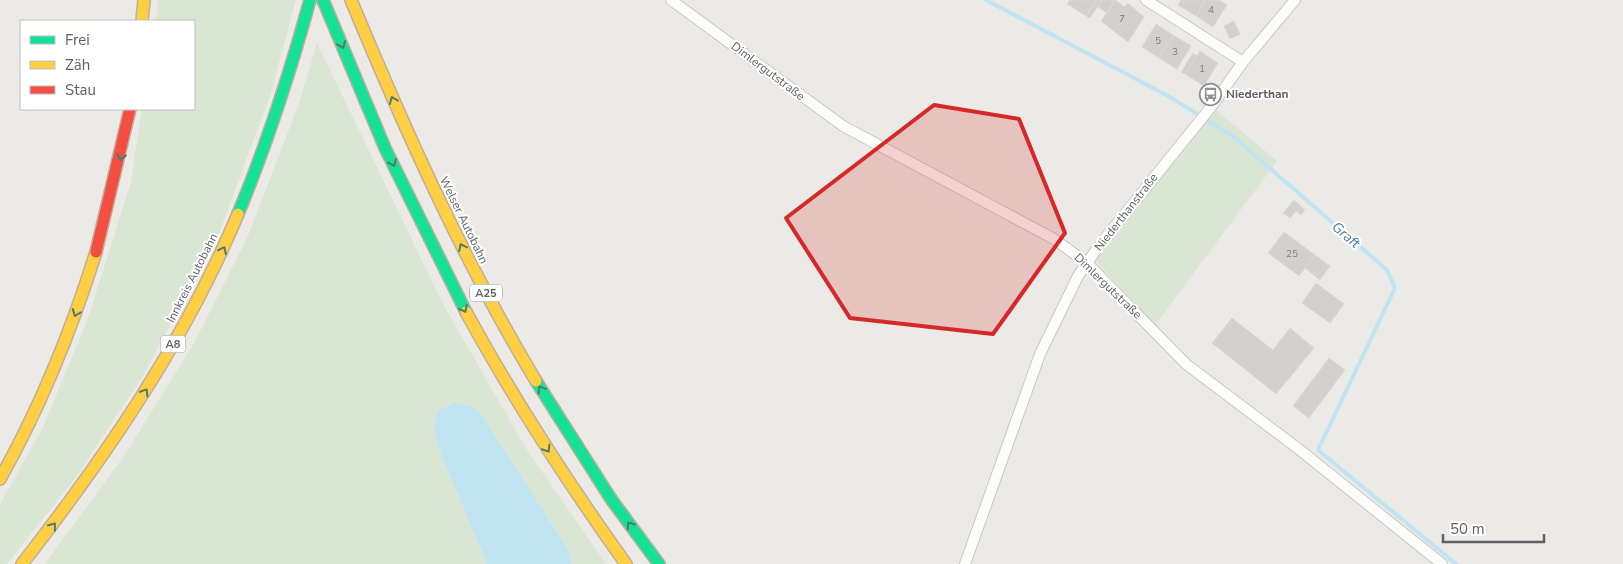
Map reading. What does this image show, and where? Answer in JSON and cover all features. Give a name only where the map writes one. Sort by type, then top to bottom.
[{"type":"highway","points":[[142,20],[144,0]]},
{"type":"highway","name":"Innkreis Autobahn","points":[[22,564],[82,488],[118,435],[187,320],[250,189],[283,101],[310,0]]},
{"type":"highway","name":"A25","points":[[323,0],[365,103],[412,205],[466,312],[514,397],[559,469],[626,564]]},
{"type":"highway","name":"Welser Autobahn","points":[[352,0],[421,163],[466,256],[513,342],[575,446],[659,564]]},
{"type":"highway","points":[[0,479],[35,411],[82,296],[106,217],[130,110]]},
{"type":"street","name":"Dimlergutstraße","points":[[671,0],[843,126],[1054,239],[1087,263],[1186,364],[1300,450],[1442,564]]},
{"type":"street","points":[[1146,0],[1243,62]]},
{"type":"street","name":"Niederthanstraße","points":[[965,564],[1040,354],[1078,276],[1194,127],[1211,108],[1243,62],[1294,0]]},
{"type":"highlighted area","points":[[934,105],[1019,119],[1065,233],[993,334],[850,318],[786,218]]},
{"type":"green space","points":[[158,0],[296,0],[270,96],[217,239],[141,379],[74,480],[7,564],[0,564],[0,504],[43,427],[88,318],[131,182],[142,110],[195,110],[195,20],[156,20]]},
{"type":"green space","points":[[317,43],[443,304],[527,450],[606,564],[571,564],[568,549],[481,414],[443,459],[487,564],[45,564],[124,456],[193,345],[247,238],[298,106]]},
{"type":"green space","points":[[1215,109],[1277,161],[1155,325],[1095,260]]},
{"type":"water","points":[[454,403],[471,406],[481,414],[568,549],[571,564],[487,564],[443,459],[434,431],[438,411]]},
{"type":"building","points":[[1070,0],[1096,0],[1086,16],[1067,4]]},
{"type":"building","points":[[1096,0],[1102,0],[1090,18],[1086,16]]},
{"type":"building","points":[[1102,0],[1115,0],[1107,13],[1098,7]]},
{"type":"building","points":[[1115,0],[1125,7],[1128,3],[1144,17],[1128,42],[1101,21]]},
{"type":"building","points":[[1181,0],[1205,0],[1196,16],[1178,5]]},
{"type":"building","points":[[1205,0],[1219,0],[1227,5],[1213,27],[1196,16]]},
{"type":"building","points":[[1234,21],[1240,34],[1230,39],[1224,26]]},
{"type":"building","points":[[1156,24],[1173,35],[1159,58],[1142,47]]},
{"type":"building","points":[[1173,35],[1191,46],[1177,69],[1159,58]]},
{"type":"building","points":[[1200,51],[1218,63],[1204,86],[1185,74]]},
{"type":"building","points":[[1193,53],[1197,56],[1185,74],[1181,72]]},
{"type":"building","points":[[1294,200],[1305,210],[1301,215],[1296,211],[1290,218],[1283,213]]},
{"type":"building","points":[[1284,232],[1315,255],[1299,276],[1268,253]]},
{"type":"building","points":[[1315,255],[1330,266],[1320,280],[1305,268]]},
{"type":"building","points":[[1316,283],[1344,304],[1330,323],[1302,303]]},
{"type":"building","points":[[1232,318],[1273,350],[1290,328],[1314,348],[1276,394],[1212,343]]},
{"type":"building","points":[[1329,358],[1345,370],[1309,418],[1293,406]]},
{"type":"waterway","name":"Graft","points":[[986,0],[1170,97],[1234,137],[1387,270],[1395,288],[1318,450],[1456,564]]},
{"type":"traffic: fast","points":[[238,214],[277,108],[310,0]]},
{"type":"traffic: fast","points":[[323,0],[385,148],[466,312]]},
{"type":"traffic: fast","points":[[536,381],[611,499],[659,564]]},
{"type":"traffic: slow","points":[[142,20],[144,0]]},
{"type":"traffic: slow","points":[[351,0],[436,194],[484,289],[536,381]]},
{"type":"traffic: slow","points":[[22,564],[84,482],[142,396],[194,307],[238,214]]},
{"type":"traffic: slow","points":[[0,479],[29,424],[54,368],[96,252]]},
{"type":"traffic: slow","points":[[466,312],[542,441],[626,564]]},
{"type":"traffic: jam","points":[[96,252],[130,110]]},
{"type":"place","name":"Niederthan","points":[[1210,94]]}]
